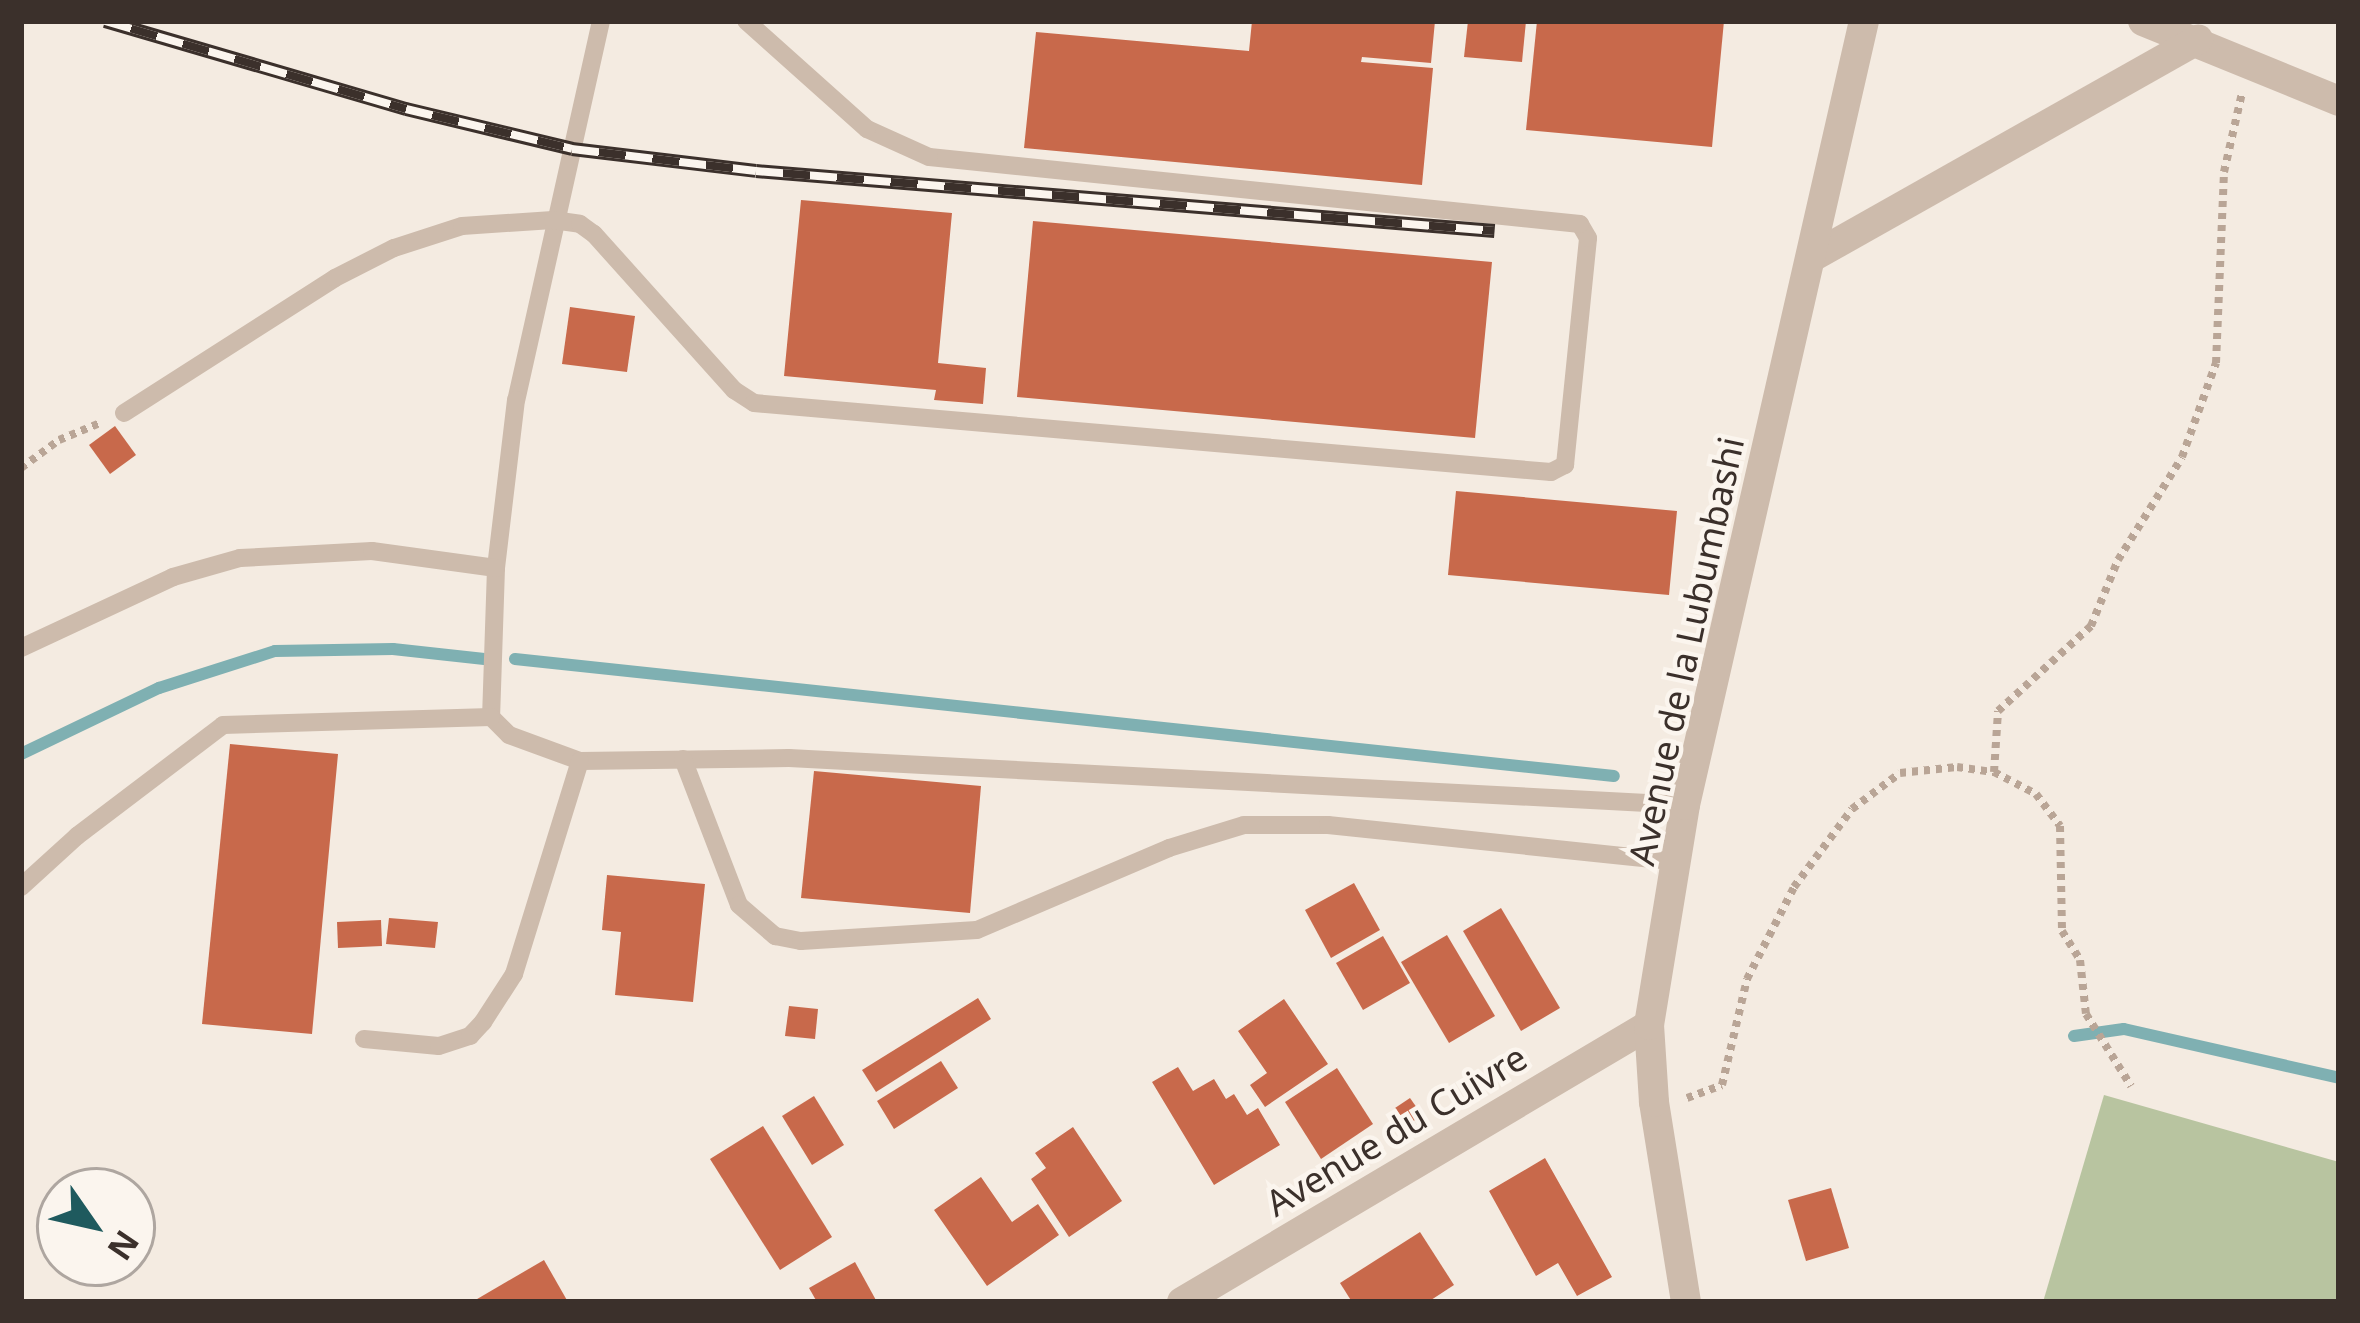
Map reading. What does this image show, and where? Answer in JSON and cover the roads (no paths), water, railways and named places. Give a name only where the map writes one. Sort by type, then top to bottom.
[{"type":"street","name":"Avenue de la Lubumbashi","points":[[1686,1302],[1654,1102],[1649,1025],[1685,805],[1864,21]]},
{"type":"street","points":[[2143,21],[2339,101]]},
{"type":"street","points":[[1814,256],[2198,40]]},
{"type":"street","name":"Avenue du Cuivre","points":[[1182,1302],[1649,1025]]},
{"type":"lane","points":[[491,717],[496,568],[516,400],[601,21]]},
{"type":"lane","points":[[124,413],[316,290],[394,248],[462,226],[553,220],[580,224],[594,233],[734,390],[754,403],[1551,472],[1565,465],[1588,238],[1580,224],[916,154],[867,129],[746,21]]},
{"type":"lane","points":[[21,649],[173,577],[240,558],[372,551],[496,568]]},
{"type":"lane","points":[[21,887],[77,836],[224,725],[491,717],[520,742],[580,761],[789,758],[1685,805]]},
{"type":"lane","points":[[683,759],[739,904],[775,936],[801,941],[977,930],[1169,848],[1244,825],[1328,825],[1679,862]]},
{"type":"lane","points":[[364,1039],[439,1046],[470,1036],[483,1022],[514,974],[580,761]]},
{"type":"waterway","points":[[21,754],[159,688],[275,651],[393,649],[493,660]]},
{"type":"waterway","points":[[515,659],[1614,776]]},
{"type":"waterway","points":[[2074,1036],[2124,1029],[2339,1078]]},
{"type":"railway","points":[[105,21],[406,109],[572,149],[756,171],[1495,231]]}]
